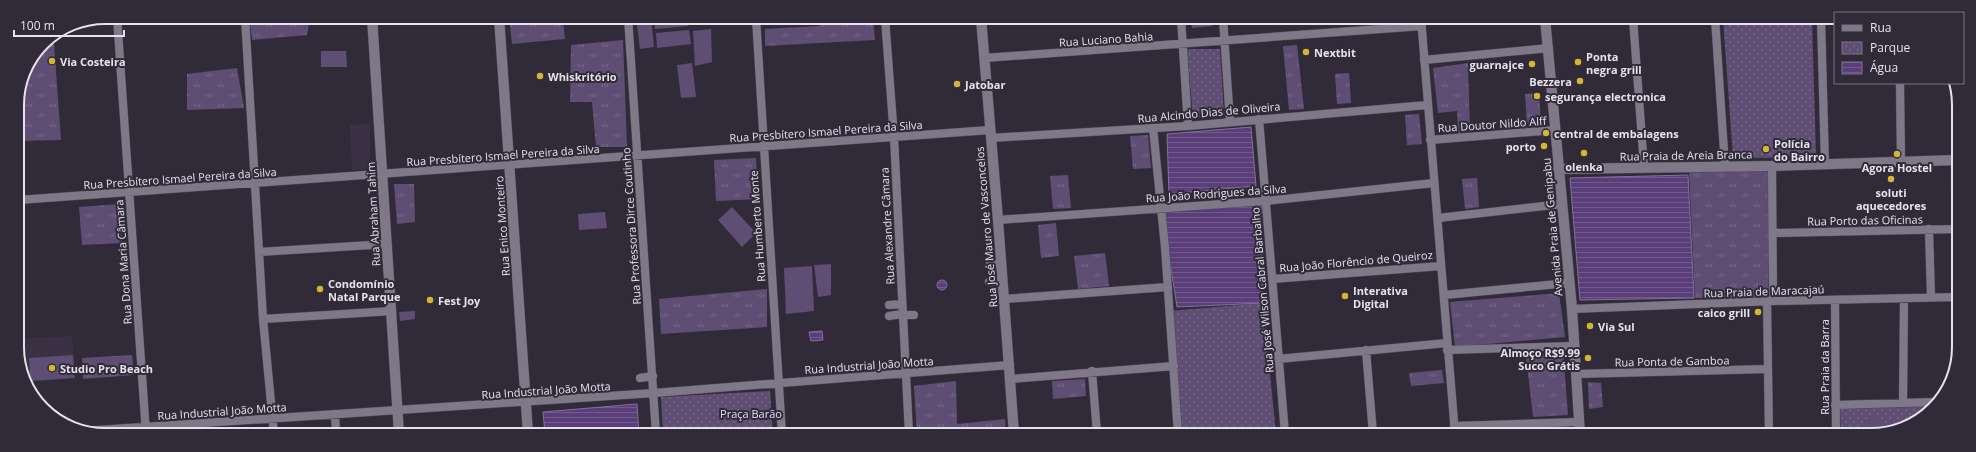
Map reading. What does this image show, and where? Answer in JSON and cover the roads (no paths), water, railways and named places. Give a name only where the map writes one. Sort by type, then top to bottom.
[{"type":"street","name":"Rua Dona Maria Câmara","points":[[118,24],[146,428]]},
{"type":"street","points":[[245,24],[259,252],[274,428]]},
{"type":"street","name":"Rua Abraham Tahim","points":[[372,24],[392,311],[396,410],[398,428]]},
{"type":"street","name":"Rua Enico Monteiro","points":[[500,24],[528,428]]},
{"type":"street","name":"Rua Professora Dirce Coutinho","points":[[628,24],[656,428]]},
{"type":"street","name":"Rua Humberto Monte","points":[[756,24],[782,428]]},
{"type":"street","name":"Rua Alexandre Câmara","points":[[885,24],[894,137],[909,428]]},
{"type":"street","name":"Rua José Mauro de Vasconcelos","points":[[981,24],[1002,264],[1014,428]]},
{"type":"street","points":[[1181,24],[1188,126]]},
{"type":"street","points":[[1224,24],[1230,122]]},
{"type":"street","name":"Rua Luciano Bahia","points":[[984,58],[1225,41],[1400,24]]},
{"type":"street","points":[[1421,24],[1454,428]]},
{"type":"street","name":"Avenida Praia de Genipabu","points":[[1546,24],[1558,169],[1570,283],[1579,428]]},
{"type":"street","points":[[1633,24],[1644,167]]},
{"type":"street","points":[[1715,24],[1725,166]]},
{"type":"street","points":[[1821,24],[1825,164]]},
{"type":"street","points":[[1424,60],[1549,48]]},
{"type":"street","points":[[1900,84],[1901,162]]},
{"type":"street","name":"Rua Alcindo Dias de Oliveira","points":[[991,134],[1188,126],[1427,105]]},
{"type":"street","name":"Rua José Wilson Cabral Barbalho","points":[[1259,120],[1284,428]]},
{"type":"street","points":[[1154,128],[1168,287],[1178,428]]},
{"type":"street","name":"Rua Doutor Nildo Alff","points":[[1430,140],[1555,130]]},
{"type":"street","name":"Rua Presbítero Ismael Pereira da Silva","points":[[24,200],[383,175],[510,164],[894,137],[991,134]]},
{"type":"street","name":"Rua Praia de Areia Branca","points":[[1558,169],[1772,166],[1952,160]]},
{"type":"street","points":[[1769,428],[1768,369],[1774,233],[1772,166]]},
{"type":"street","name":"Rua João Rodrigues da Silva","points":[[998,220],[1265,201],[1434,183]]},
{"type":"street","points":[[1438,218],[1562,204]]},
{"type":"street","name":"Rua Porto das Oficinas","points":[[1774,233],[1952,228]]},
{"type":"street","points":[[1929,229],[1931,297]]},
{"type":"street","points":[[259,252],[387,244]]},
{"type":"street","points":[[990,264],[1002,264]]},
{"type":"street","name":"Rua João Florêncio de Queiroz","points":[[1272,279],[1441,266]]},
{"type":"street","points":[[989,282],[1003,281]]},
{"type":"street","points":[[1444,295],[1570,283]]},
{"type":"street","points":[[1004,298],[1168,287]]},
{"type":"street","name":"Rua Praia de Maracajaú","points":[[1572,309],[1770,301],[1952,297]]},
{"type":"street","points":[[1903,403],[1904,299]]},
{"type":"street","name":"Rua Praia da Barra","points":[[1835,300],[1836,428]]},
{"type":"street","points":[[889,305],[902,304]]},
{"type":"street","points":[[264,319],[392,311]]},
{"type":"street","points":[[890,316],[914,315]]},
{"type":"street","points":[[1278,359],[1366,350],[1447,347],[1574,346]]},
{"type":"street","points":[[1366,350],[1372,428]]},
{"type":"street","name":"Rua Industrial João Motta","points":[[169,428],[335,414],[654,393],[1010,365]]},
{"type":"street","points":[[1011,379],[1092,371],[1174,366]]},
{"type":"street","name":"Rua Ponta de Gamboa","points":[[1576,374],[1768,369]]},
{"type":"street","points":[[1092,371],[1097,428]]},
{"type":"street","points":[[640,378],[653,376]]},
{"type":"street","points":[[1835,405],[1930,402]]},
{"type":"street","points":[[335,414],[336,428]]},
{"type":"street","points":[[1485,428],[1579,422]]},
{"type":"water","points":[[1251,127],[1256,186],[1169,194],[1167,134]]},
{"type":"water","points":[[1688,175],[1694,298],[1580,300],[1570,178]]},
{"type":"water","points":[[1261,203],[1263,303],[1177,307],[1162,211]]},
{"type":"water","points":[[940,280],[944,280],[946,281],[946,289],[940,290],[937,287],[937,283]]},
{"type":"water","points":[[822,331],[823,340],[811,341],[809,332]]},
{"type":"water","points":[[637,404],[639,428],[544,428],[543,412]]},
{"type":"place","name":"Nextbit","points":[[1306,52]]},
{"type":"place","name":"Via Costeira","points":[[52,61]]},
{"type":"place","name":"Ponta negra grill","points":[[1578,62]]},
{"type":"place","name":"guarnajce","points":[[1532,64]]},
{"type":"place","name":"Whiskritório","points":[[540,76]]},
{"type":"place","name":"Bezzera","points":[[1580,81]]},
{"type":"place","name":"Jatobar","points":[[957,84]]},
{"type":"place","name":"segurança electronica","points":[[1537,96]]},
{"type":"place","name":"central de embalagens","points":[[1546,133]]},
{"type":"place","name":"porto","points":[[1544,146]]},
{"type":"place","name":"Polícia do Bairro","points":[[1766,149]]},
{"type":"place","name":"olenka","points":[[1584,153]]},
{"type":"place","name":"Agora Hostel","points":[[1897,154]]},
{"type":"place","name":"soluti aquecedores","points":[[1891,179]]},
{"type":"place","name":"Condomínio Natal Parque","points":[[320,289]]},
{"type":"place","name":"Interativa Digital","points":[[1345,296]]},
{"type":"place","name":"Fest Joy","points":[[430,300]]},
{"type":"place","name":"caico grill","points":[[1758,312]]},
{"type":"place","name":"Via Sul","points":[[1590,326]]},
{"type":"place","name":"Almoço R$9.99 Suco Grátis","points":[[1588,358]]},
{"type":"place","name":"Studio Pro Beach","points":[[52,368]]},
{"type":"park label","name":"Praça Barão","points":[[751,413]]}]
